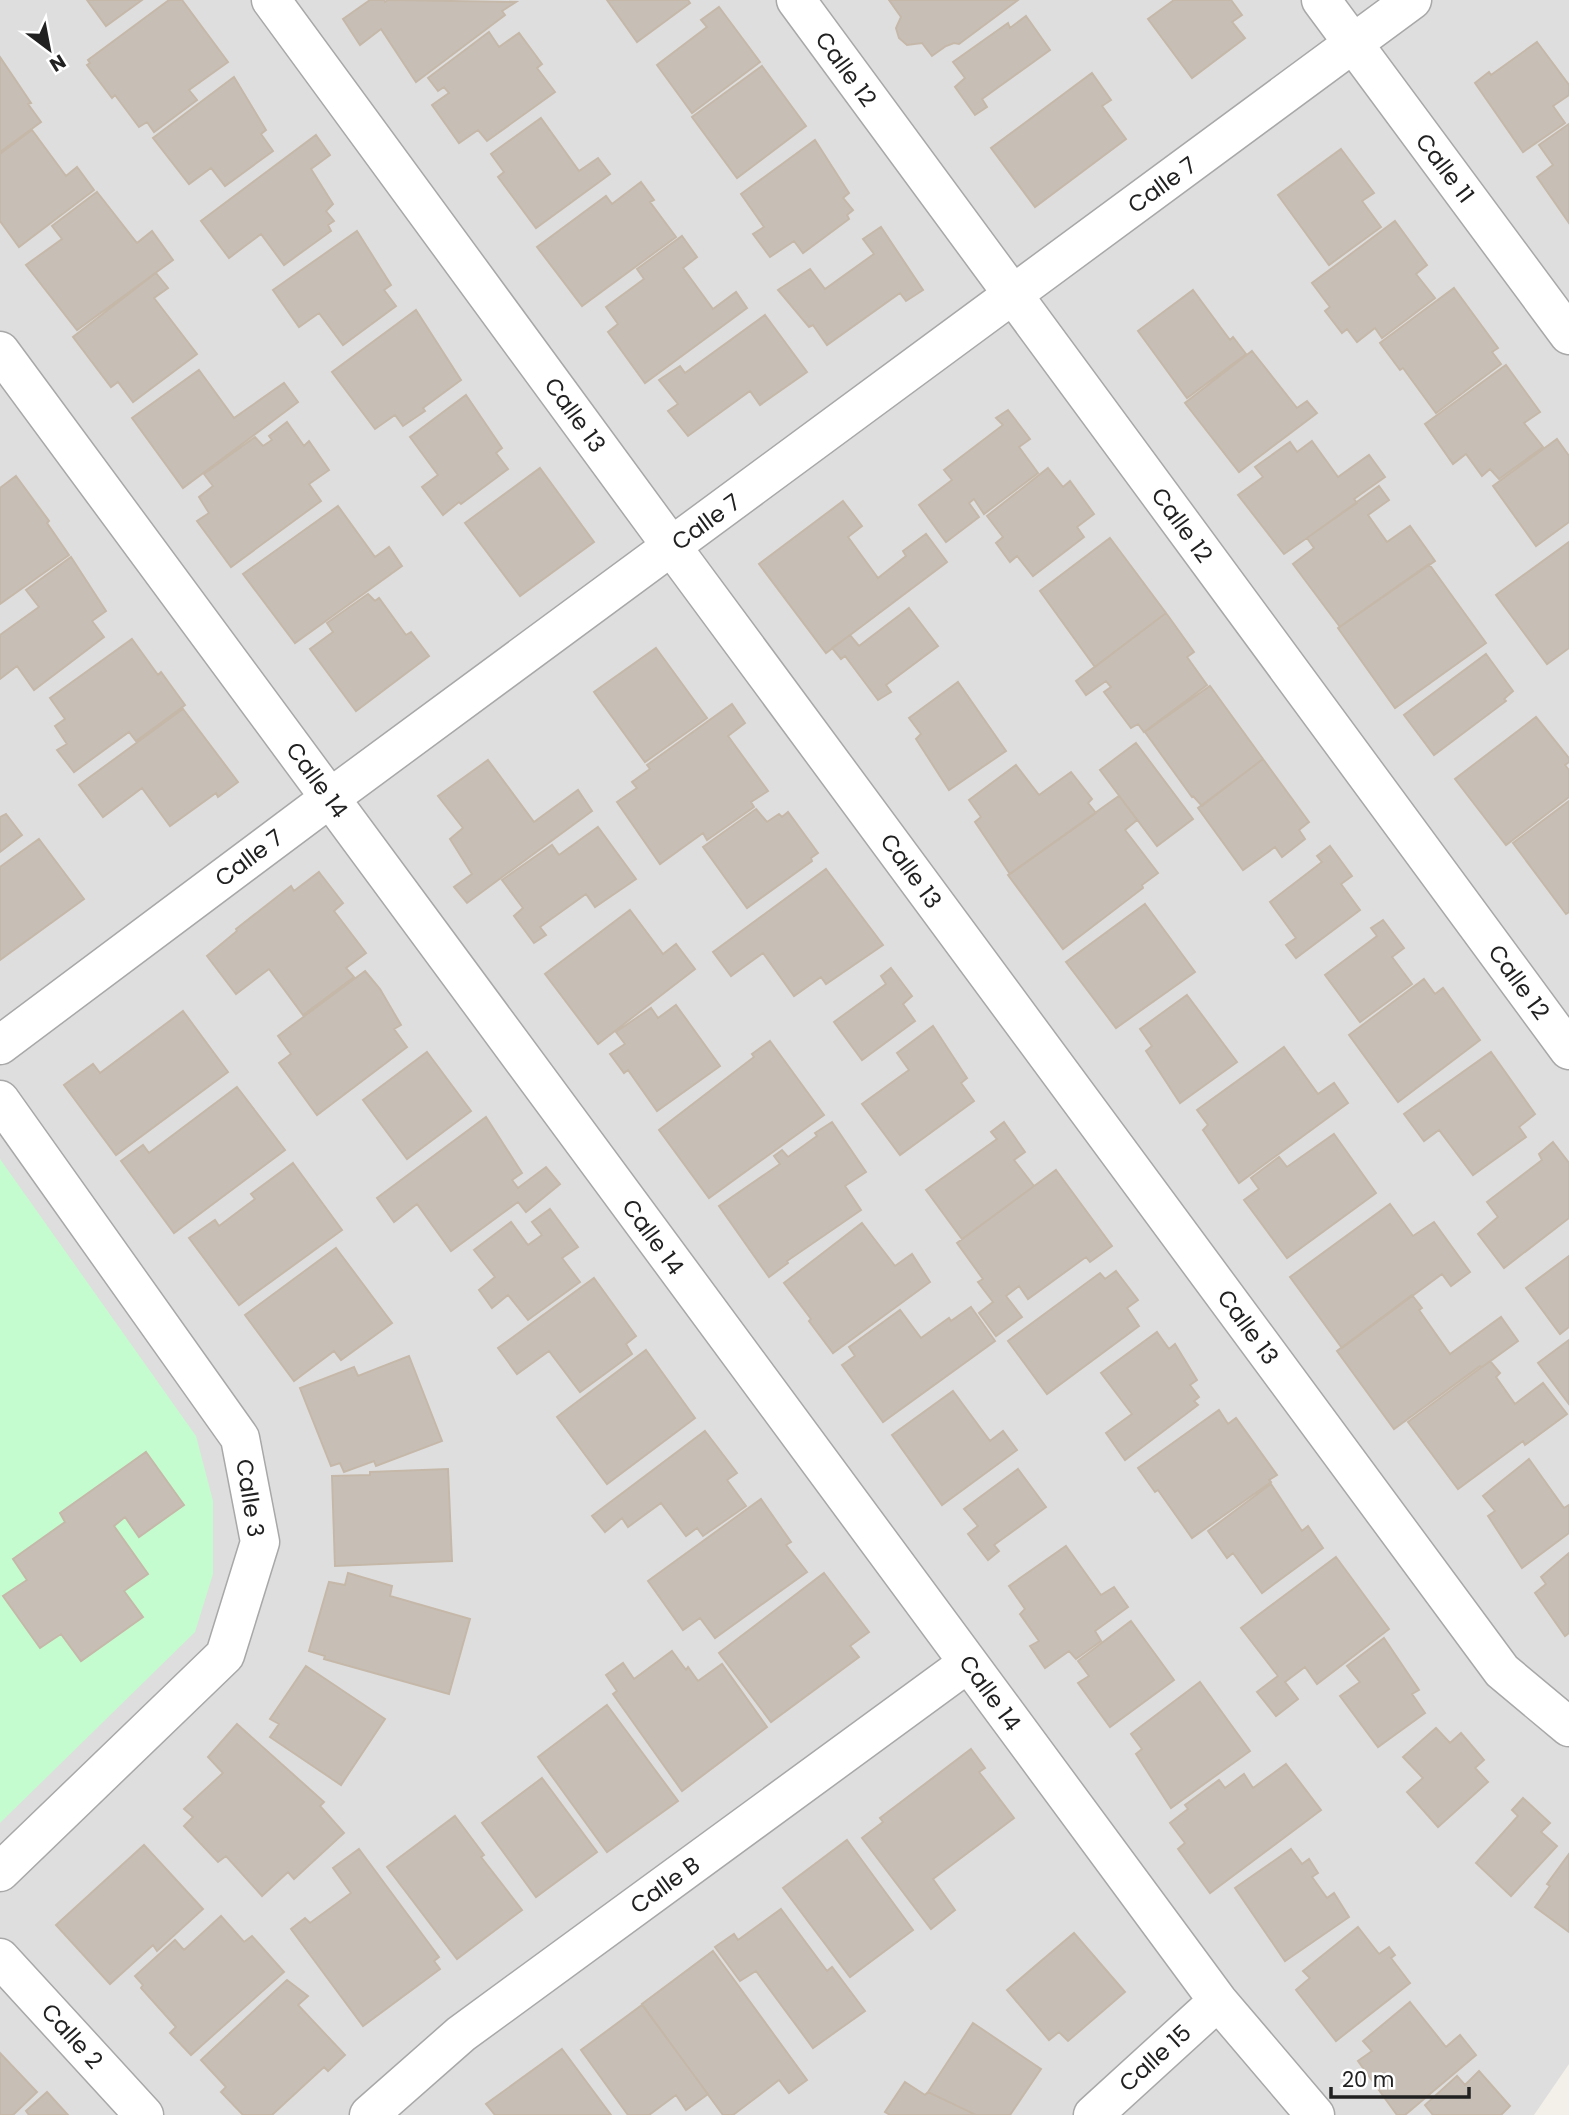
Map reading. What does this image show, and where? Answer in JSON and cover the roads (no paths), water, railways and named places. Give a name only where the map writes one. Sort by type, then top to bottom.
[{"type":"street","name":"Calle 13","points":[[271,0],[671,547],[1502,1671],[1569,1727]]},
{"type":"street","name":"Calle 12","points":[[796,0],[1569,1050]]},
{"type":"street","name":"Calle 11","points":[[1321,0],[1569,335]]},
{"type":"street","name":"Calle 7","points":[[0,1045],[330,798],[1412,0]]},
{"type":"street","name":"Calle 14","points":[[0,351],[1218,2001],[1315,2115]]},
{"type":"street","name":"Calle 3","points":[[0,1100],[240,1438],[260,1542],[225,1655],[0,1872]]},
{"type":"street","name":"Calle B","points":[[369,2115],[461,2034],[968,1663]]},
{"type":"street","name":"Calle 2","points":[[0,1958],[144,2115]]},
{"type":"street","name":"Calle 15","points":[[1093,2115],[1218,2001]]}]
